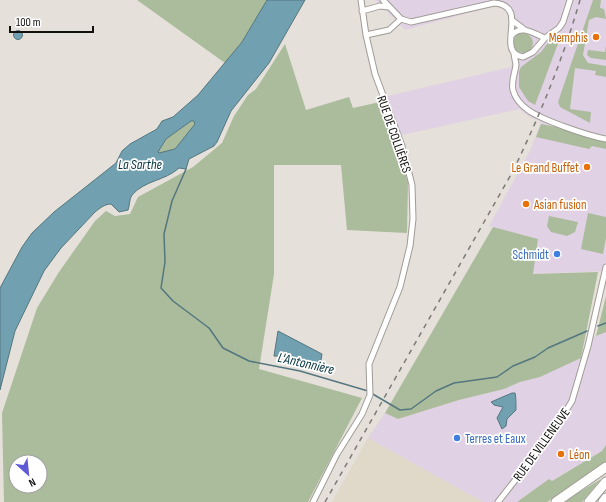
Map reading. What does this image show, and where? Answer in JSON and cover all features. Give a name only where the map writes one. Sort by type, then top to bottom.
[{"type":"highway","points":[[556,502],[606,467]]},
{"type":"highway","points":[[589,502],[606,482]]},
{"type":"highway","points":[[594,502],[606,487]]},
{"type":"highway","points":[[603,502],[606,498]]},
{"type":"street","name":"RUE DE COLLIÈRES","points":[[313,502],[337,454],[362,414],[370,395],[369,364],[400,287],[410,246],[413,219],[412,185],[402,146],[379,86],[366,35],[361,0]]},
{"type":"street","points":[[383,0],[401,19],[406,22],[416,22],[494,3],[506,8],[513,21],[525,30],[545,38]]},
{"type":"street","points":[[516,65],[535,49],[545,38],[556,31],[563,22],[570,0]]},
{"type":"street","points":[[362,11],[380,6],[389,7]]},
{"type":"street","points":[[366,35],[388,30],[401,19]]},
{"type":"street","points":[[513,21],[510,45],[514,53],[516,65],[513,76],[513,90],[519,101],[527,109],[564,126],[606,139]]},
{"type":"street","points":[[512,36],[517,31],[525,30]]},
{"type":"street","points":[[533,34],[536,41],[535,49]]},
{"type":"street","points":[[514,53],[519,56],[526,56]]},
{"type":"street","name":"RUE DE VILLENEUVE","points":[[498,502],[552,433],[572,400],[588,346],[606,267]]},
{"type":"shaded area","points":[[375,0],[606,0],[606,271],[532,274],[538,239],[489,226],[531,149],[541,122],[528,116],[519,109],[393,137],[380,102],[388,96],[511,67],[515,57],[509,52],[507,45],[511,23],[505,10],[498,7],[491,7],[405,30]]},
{"type":"shaded area","points":[[606,332],[606,445],[602,451],[551,481],[549,479],[517,502],[483,502],[368,438],[385,413],[398,419],[459,400],[504,389],[520,382],[540,377],[585,356],[590,338]]},
{"type":"shaded area","points":[[368,438],[483,502],[332,502]]},
{"type":"green space","points":[[137,0],[267,0],[242,42],[225,63]]},
{"type":"green space","points":[[593,0],[601,0],[600,8],[604,9],[606,19],[596,17],[589,20],[583,55],[588,63],[606,66],[606,77],[595,75],[596,71],[575,68],[570,109],[591,112],[590,123],[560,107],[558,102]]},
{"type":"green space","points":[[523,33],[530,36],[533,43],[530,50],[523,53],[516,50],[513,43],[516,36]]},
{"type":"green space","points":[[562,33],[535,105],[528,101],[519,87],[519,72],[521,67],[541,52],[550,40]]},
{"type":"green space","points":[[285,44],[306,110],[349,97],[353,108],[380,102],[408,182],[407,233],[347,230],[341,165],[274,165],[274,274],[259,369],[362,398],[308,502],[4,502],[2,413],[37,308],[59,272],[95,221],[106,211],[115,216],[130,214],[138,197],[193,167],[222,143],[234,116],[248,95],[256,89]]},
{"type":"green space","points":[[606,46],[606,60],[591,58],[587,55],[588,50],[605,52]]},
{"type":"green space","points":[[191,121],[194,121],[195,124],[175,149],[158,152],[166,139]]},
{"type":"green space","points":[[541,124],[562,128],[606,142],[606,149],[592,146],[589,149],[536,137]]},
{"type":"green space","points":[[588,213],[606,217],[606,238],[603,254],[581,249]]},
{"type":"green space","points":[[549,216],[578,222],[575,232],[567,236],[551,232],[547,226]]},
{"type":"green space","points":[[493,227],[538,239],[533,274],[598,272],[581,358],[540,377],[520,382],[504,389],[459,400],[398,419],[385,413]]},
{"type":"green space","points":[[606,296],[606,332],[596,336]]},
{"type":"green space","points":[[606,445],[606,463],[547,502],[517,502],[549,479],[552,481],[602,451]]},
{"type":"green space","points":[[601,479],[582,502],[563,502]]},
{"type":"water","name":"La Sarthe","points":[[267,0],[305,0],[269,63],[231,111],[214,146],[189,159],[186,169],[179,168],[168,176],[149,183],[137,190],[131,197],[128,210],[119,212],[111,204],[95,212],[61,248],[44,271],[15,331],[0,390],[0,288],[22,247],[32,233],[54,212],[116,163],[122,151],[130,144],[157,129],[162,121],[173,117],[198,95],[242,42]],"holes":[[[191,121],[194,121],[195,124],[175,149],[158,152],[166,139]]]},
{"type":"water","points":[[18,30],[23,35],[18,40],[13,35]]},
{"type":"water","points":[[278,331],[322,354],[320,366],[293,357],[274,356]]},
{"type":"water","points":[[515,393],[516,410],[507,419],[506,426],[502,429],[497,418],[503,407],[494,405],[491,402]]},
{"type":"waterway","name":"L'Antonnière","points":[[186,169],[172,201],[164,234],[165,262],[161,288],[173,301],[209,328],[223,348],[249,361],[300,371],[368,391]]},
{"type":"waterway","name":"L'Antonnière","points":[[598,326],[606,323]]},
{"type":"waterway","name":"L'Antonnière","points":[[371,393],[400,410],[411,409],[436,391],[454,383],[497,377],[513,366],[535,357],[548,348],[587,331]]},
{"type":"railway","points":[[325,502],[513,171],[550,87],[580,0]]},
{"type":"place","name":"Memphis","points":[[596,37]]},
{"type":"place","name":"Le Grand Buffet","points":[[587,167]]},
{"type":"place","name":"Asian fusion","points":[[526,204]]},
{"type":"place","name":"Schmidt","points":[[557,254]]},
{"type":"place","name":"Terres et Eaux","points":[[457,438]]},
{"type":"place","name":"Léon","points":[[561,454]]}]
